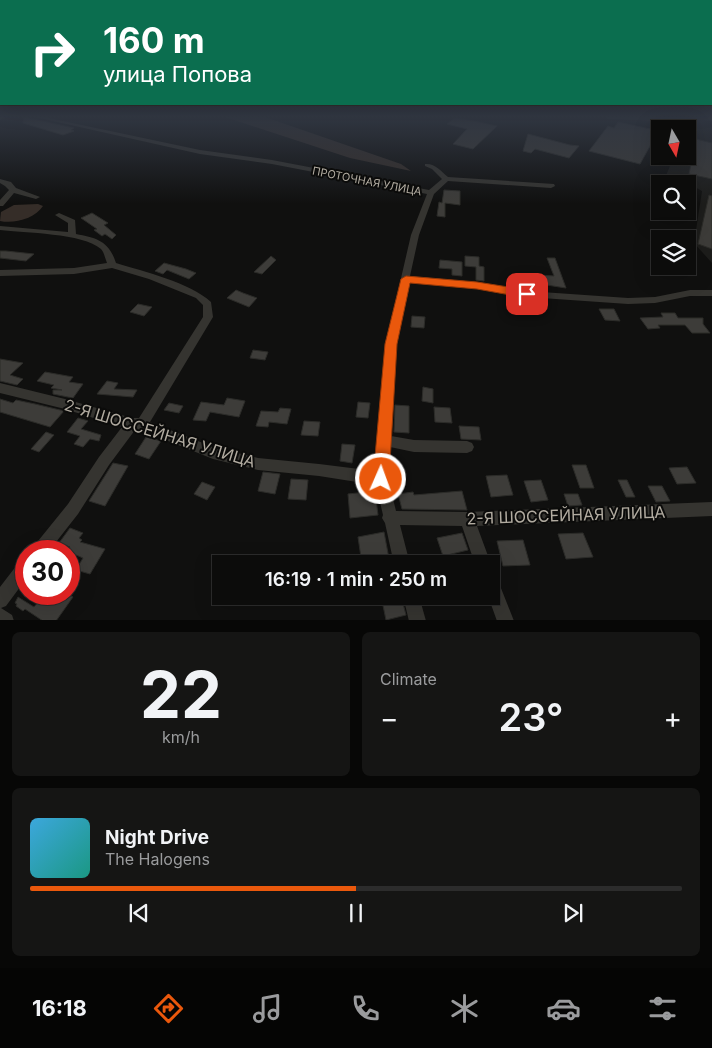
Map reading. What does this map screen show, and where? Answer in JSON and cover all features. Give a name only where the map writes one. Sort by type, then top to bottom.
[{"type":"street","name":"ПРОТОЧНАЯ УЛИЦА","points":[[172,146],[200,152],[272,162],[431,193]]},
{"type":"street","points":[[427,165],[434,168],[446,179],[551,186]]},
{"type":"street","points":[[399,555],[381,479],[382,440],[391,344],[415,235],[431,193],[446,179]]},
{"type":"street","points":[[0,181],[8,184],[13,190],[36,197]]},
{"type":"street","points":[[0,204],[13,190]]},
{"type":"street","points":[[59,215],[72,222],[72,234]]},
{"type":"street","points":[[0,228],[72,234],[105,248],[112,265]]},
{"type":"street","points":[[0,273],[74,271],[112,265],[152,276],[199,296],[208,304],[208,318],[137,424],[104,461],[73,509],[48,540]]},
{"type":"street","points":[[406,279],[477,285],[527,294],[628,301],[655,300],[690,293],[712,293]]},
{"type":"street","name":"2-Я ШОССЕЙНАЯ УЛИЦА","points":[[0,388],[137,424],[214,453],[258,464],[381,479]]},
{"type":"street","points":[[382,440],[414,446],[467,447]]},
{"type":"street","name":"2-Я ШОССЕЙНАЯ УЛИЦА","points":[[389,518],[466,519],[712,508]]},
{"type":"street","points":[[466,519],[480,555]]},
{"type":"street","points":[[0,600],[15,581]]},
{"type":"street","points":[[414,605],[418,620]]},
{"type":"street","points":[[500,605],[506,620]]},
{"type":"street","points":[[0,616],[6,620]]},
{"type":"shaded area","points":[[313,146],[349,146],[401,164],[411,171],[350,158]]},
{"type":"shaded area","points":[[696,146],[712,146],[712,263],[696,245],[696,230],[702,191],[696,188],[696,175],[666,175],[670,165],[696,165]]},
{"type":"shaded area","points":[[38,204],[43,206],[29,217],[17,221],[0,221],[1,212],[14,205]]},
{"type":"building","points":[[461,146],[476,146],[473,149]]},
{"type":"building","points":[[524,146],[579,146],[569,158],[535,149],[531,153],[523,151]]},
{"type":"building","points":[[593,146],[650,146],[640,164],[589,151]]},
{"type":"building","points":[[696,146],[712,146],[712,179],[689,174],[691,165],[696,165]]},
{"type":"building","points":[[444,190],[460,191],[460,205],[445,203],[445,217],[437,216],[439,202],[442,203]]},
{"type":"building","points":[[709,195],[712,196],[712,249],[698,244]]},
{"type":"building","points":[[92,213],[108,223],[104,225],[116,235],[112,239],[105,234],[102,236],[94,230],[97,229],[81,218]]},
{"type":"building","points":[[0,251],[34,254],[26,261],[0,258]]},
{"type":"building","points":[[271,256],[276,260],[262,274],[254,272]]},
{"type":"building","points":[[465,256],[479,257],[479,266],[484,267],[484,281],[476,280],[476,267],[465,266]]},
{"type":"building","points":[[547,258],[555,258],[566,288],[540,284],[539,275],[554,276]]},
{"type":"building","points":[[440,260],[462,262],[462,276],[452,275],[452,269],[439,268]]},
{"type":"building","points":[[164,263],[196,273],[189,279],[167,270],[163,274],[155,271]]},
{"type":"building","points":[[236,290],[257,298],[249,307],[227,298]]},
{"type":"building","points":[[518,297],[528,299],[532,314],[522,313]]},
{"type":"building","points":[[138,304],[152,307],[144,316],[130,312]]},
{"type":"building","points":[[599,309],[614,309],[620,321],[605,320]]},
{"type":"building","points":[[661,313],[675,313],[678,318],[703,318],[703,324],[710,333],[692,333],[685,325],[658,325],[660,328],[648,329],[640,318],[663,317]]},
{"type":"building","points":[[412,316],[425,317],[424,328],[411,327]]},
{"type":"building","points":[[253,350],[268,352],[265,360],[250,358]]},
{"type":"building","points":[[0,359],[23,363],[10,375],[23,379],[17,385],[0,381]]},
{"type":"building","points":[[45,372],[73,377],[69,382],[83,384],[73,398],[53,394],[53,390],[62,390],[51,388],[54,385],[37,381]]},
{"type":"building","points":[[107,381],[118,383],[114,389],[137,390],[133,397],[97,394]]},
{"type":"building","points":[[423,387],[433,389],[433,403],[422,401]]},
{"type":"building","points":[[227,398],[245,401],[239,417],[210,412],[206,421],[193,420],[201,402],[224,405]]},
{"type":"building","points":[[0,399],[13,403],[16,400],[64,411],[50,427],[0,412]]},
{"type":"building","points":[[358,402],[370,403],[368,418],[356,417]]},
{"type":"building","points":[[169,403],[183,406],[179,413],[164,410]]},
{"type":"building","points":[[395,405],[409,406],[409,433],[394,432]]},
{"type":"building","points":[[434,407],[450,408],[452,423],[435,422]]},
{"type":"building","points":[[280,408],[291,409],[287,424],[269,422],[268,427],[256,426],[261,411],[278,412]]},
{"type":"building","points":[[78,418],[88,421],[81,429],[101,435],[99,441],[90,439],[83,447],[74,444],[80,436],[67,432]]},
{"type":"building","points":[[304,421],[320,422],[318,436],[301,435]]},
{"type":"building","points":[[459,426],[479,427],[481,440],[461,439]]},
{"type":"building","points":[[46,432],[54,435],[39,452],[31,449]]},
{"type":"building","points":[[146,437],[161,441],[149,459],[135,454]]},
{"type":"building","points":[[342,444],[355,445],[352,463],[340,461]]},
{"type":"building","points":[[113,463],[128,466],[105,506],[89,501]]},
{"type":"building","points":[[572,465],[586,465],[594,488],[580,488]]},
{"type":"building","points":[[687,467],[696,483],[677,484],[669,468]]},
{"type":"building","points":[[263,472],[280,474],[275,494],[258,491]]},
{"type":"building","points":[[507,475],[513,495],[491,497],[486,476]]},
{"type":"building","points":[[291,479],[308,480],[306,500],[288,499]]},
{"type":"building","points":[[541,480],[548,500],[531,502],[524,481]]},
{"type":"building","points":[[618,480],[627,480],[635,497],[626,497]]},
{"type":"building","points":[[202,482],[215,487],[207,500],[194,494]]},
{"type":"building","points":[[648,486],[662,486],[670,501],[656,502]]},
{"type":"building","points":[[375,491],[378,515],[350,518],[348,494]]},
{"type":"building","points":[[462,491],[467,510],[402,509],[398,494],[413,492],[414,495]]},
{"type":"building","points":[[564,494],[578,494],[582,505],[568,506]]},
{"type":"building","points":[[70,528],[83,533],[79,538],[82,540],[80,542],[80,540],[61,540]]},
{"type":"building","points":[[384,532],[388,555],[361,555],[358,537]]},
{"type":"building","points":[[462,533],[468,550],[443,555],[437,538]]},
{"type":"building","points":[[583,533],[593,557],[566,559],[558,534]]},
{"type":"building","points":[[523,540],[530,565],[503,566],[497,541]]},
{"type":"building","points":[[80,542],[105,549],[90,574],[80,571],[80,563],[83,558],[80,557]]},
{"type":"building","points":[[31,605],[34,607],[36,605],[67,605],[57,620],[42,620],[25,609],[23,611],[16,606]]},
{"type":"building","points":[[383,605],[403,605],[406,615],[386,620]]},
{"type":"route","points":[[381,479],[382,440],[391,344],[406,279],[477,285],[527,294]]}]
